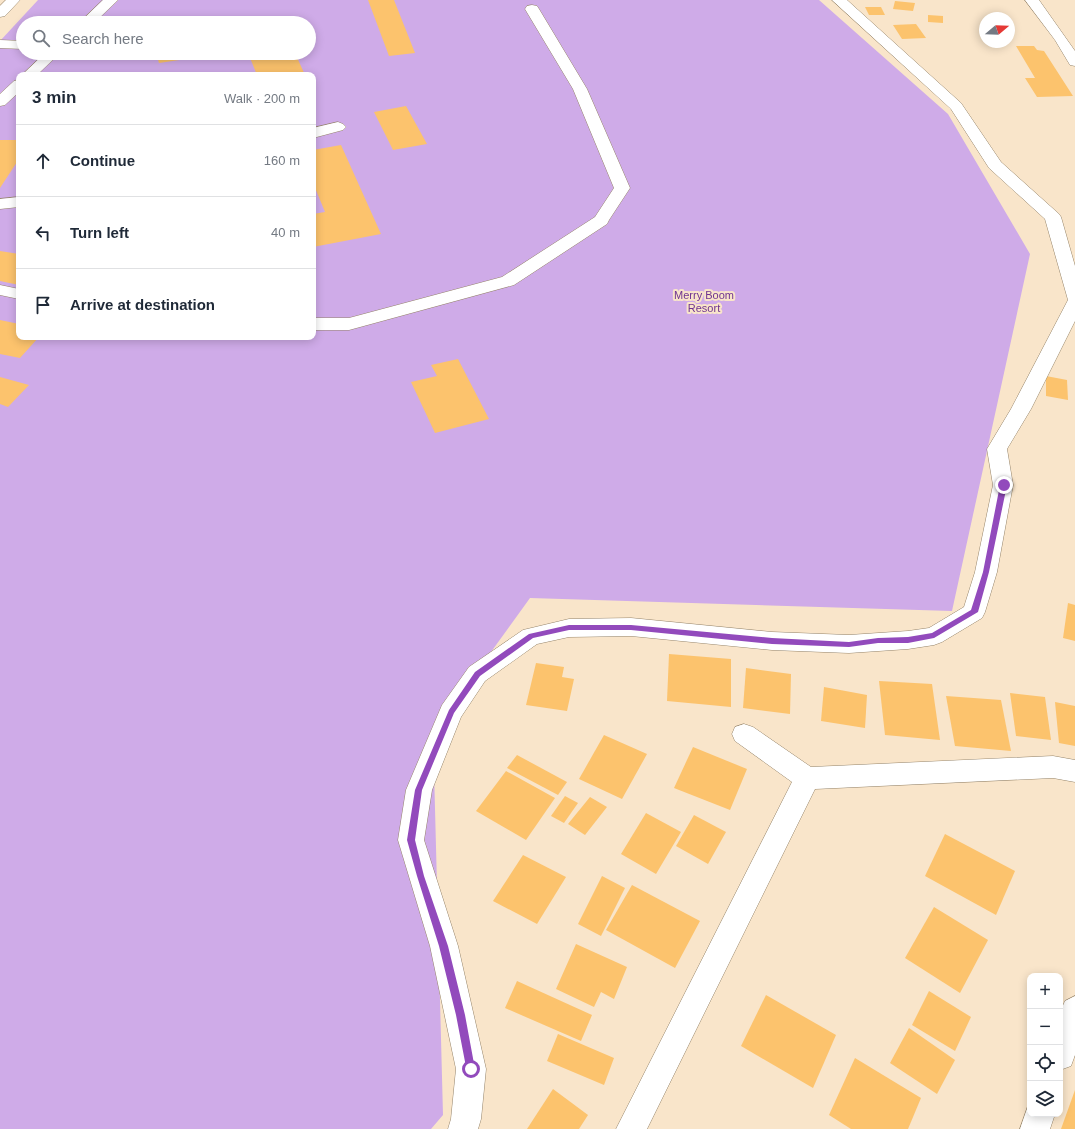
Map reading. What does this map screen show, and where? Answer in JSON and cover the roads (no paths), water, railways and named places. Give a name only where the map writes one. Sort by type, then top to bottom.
[{"type":"street","points":[[0,13],[12,0]]},
{"type":"street","points":[[94,16],[111,0]]},
{"type":"street","points":[[839,0],[956,106],[996,165],[1053,217],[1075,297]]},
{"type":"street","points":[[1032,0],[1062,39],[1075,62]]},
{"type":"street","points":[[316,324],[349,324],[432,303],[508,281],[601,220],[622,188],[580,89],[532,9]]},
{"type":"street","points":[[0,44],[16,45]]},
{"type":"street","points":[[32,72],[45,60]]},
{"type":"street","points":[[0,102],[16,87]]},
{"type":"street","points":[[316,132],[338,127]]},
{"type":"street","points":[[0,204],[16,202]]},
{"type":"street","points":[[0,290],[16,293]]},
{"type":"street","points":[[463,1129],[466,1119],[471,1069],[444,946],[420,876],[411,840],[419,790],[451,712],[477,674],[531,636],[569,628],[631,627],[772,641],[849,644],[908,640],[934,636],[974,612],[986,572],[1004,485],[997,449],[1021,408],[1075,303]]},
{"type":"street","points":[[744,734],[807,778],[1052,768],[1075,771]]},
{"type":"street","points":[[631,1129],[807,778]]},
{"type":"street","points":[[1063,1047],[1075,1011]]},
{"type":"street","points":[[1035,1129],[1039,1117]]},
{"type":"park label","name":"Merry Boom Resort","points":[[704,301]]}]
